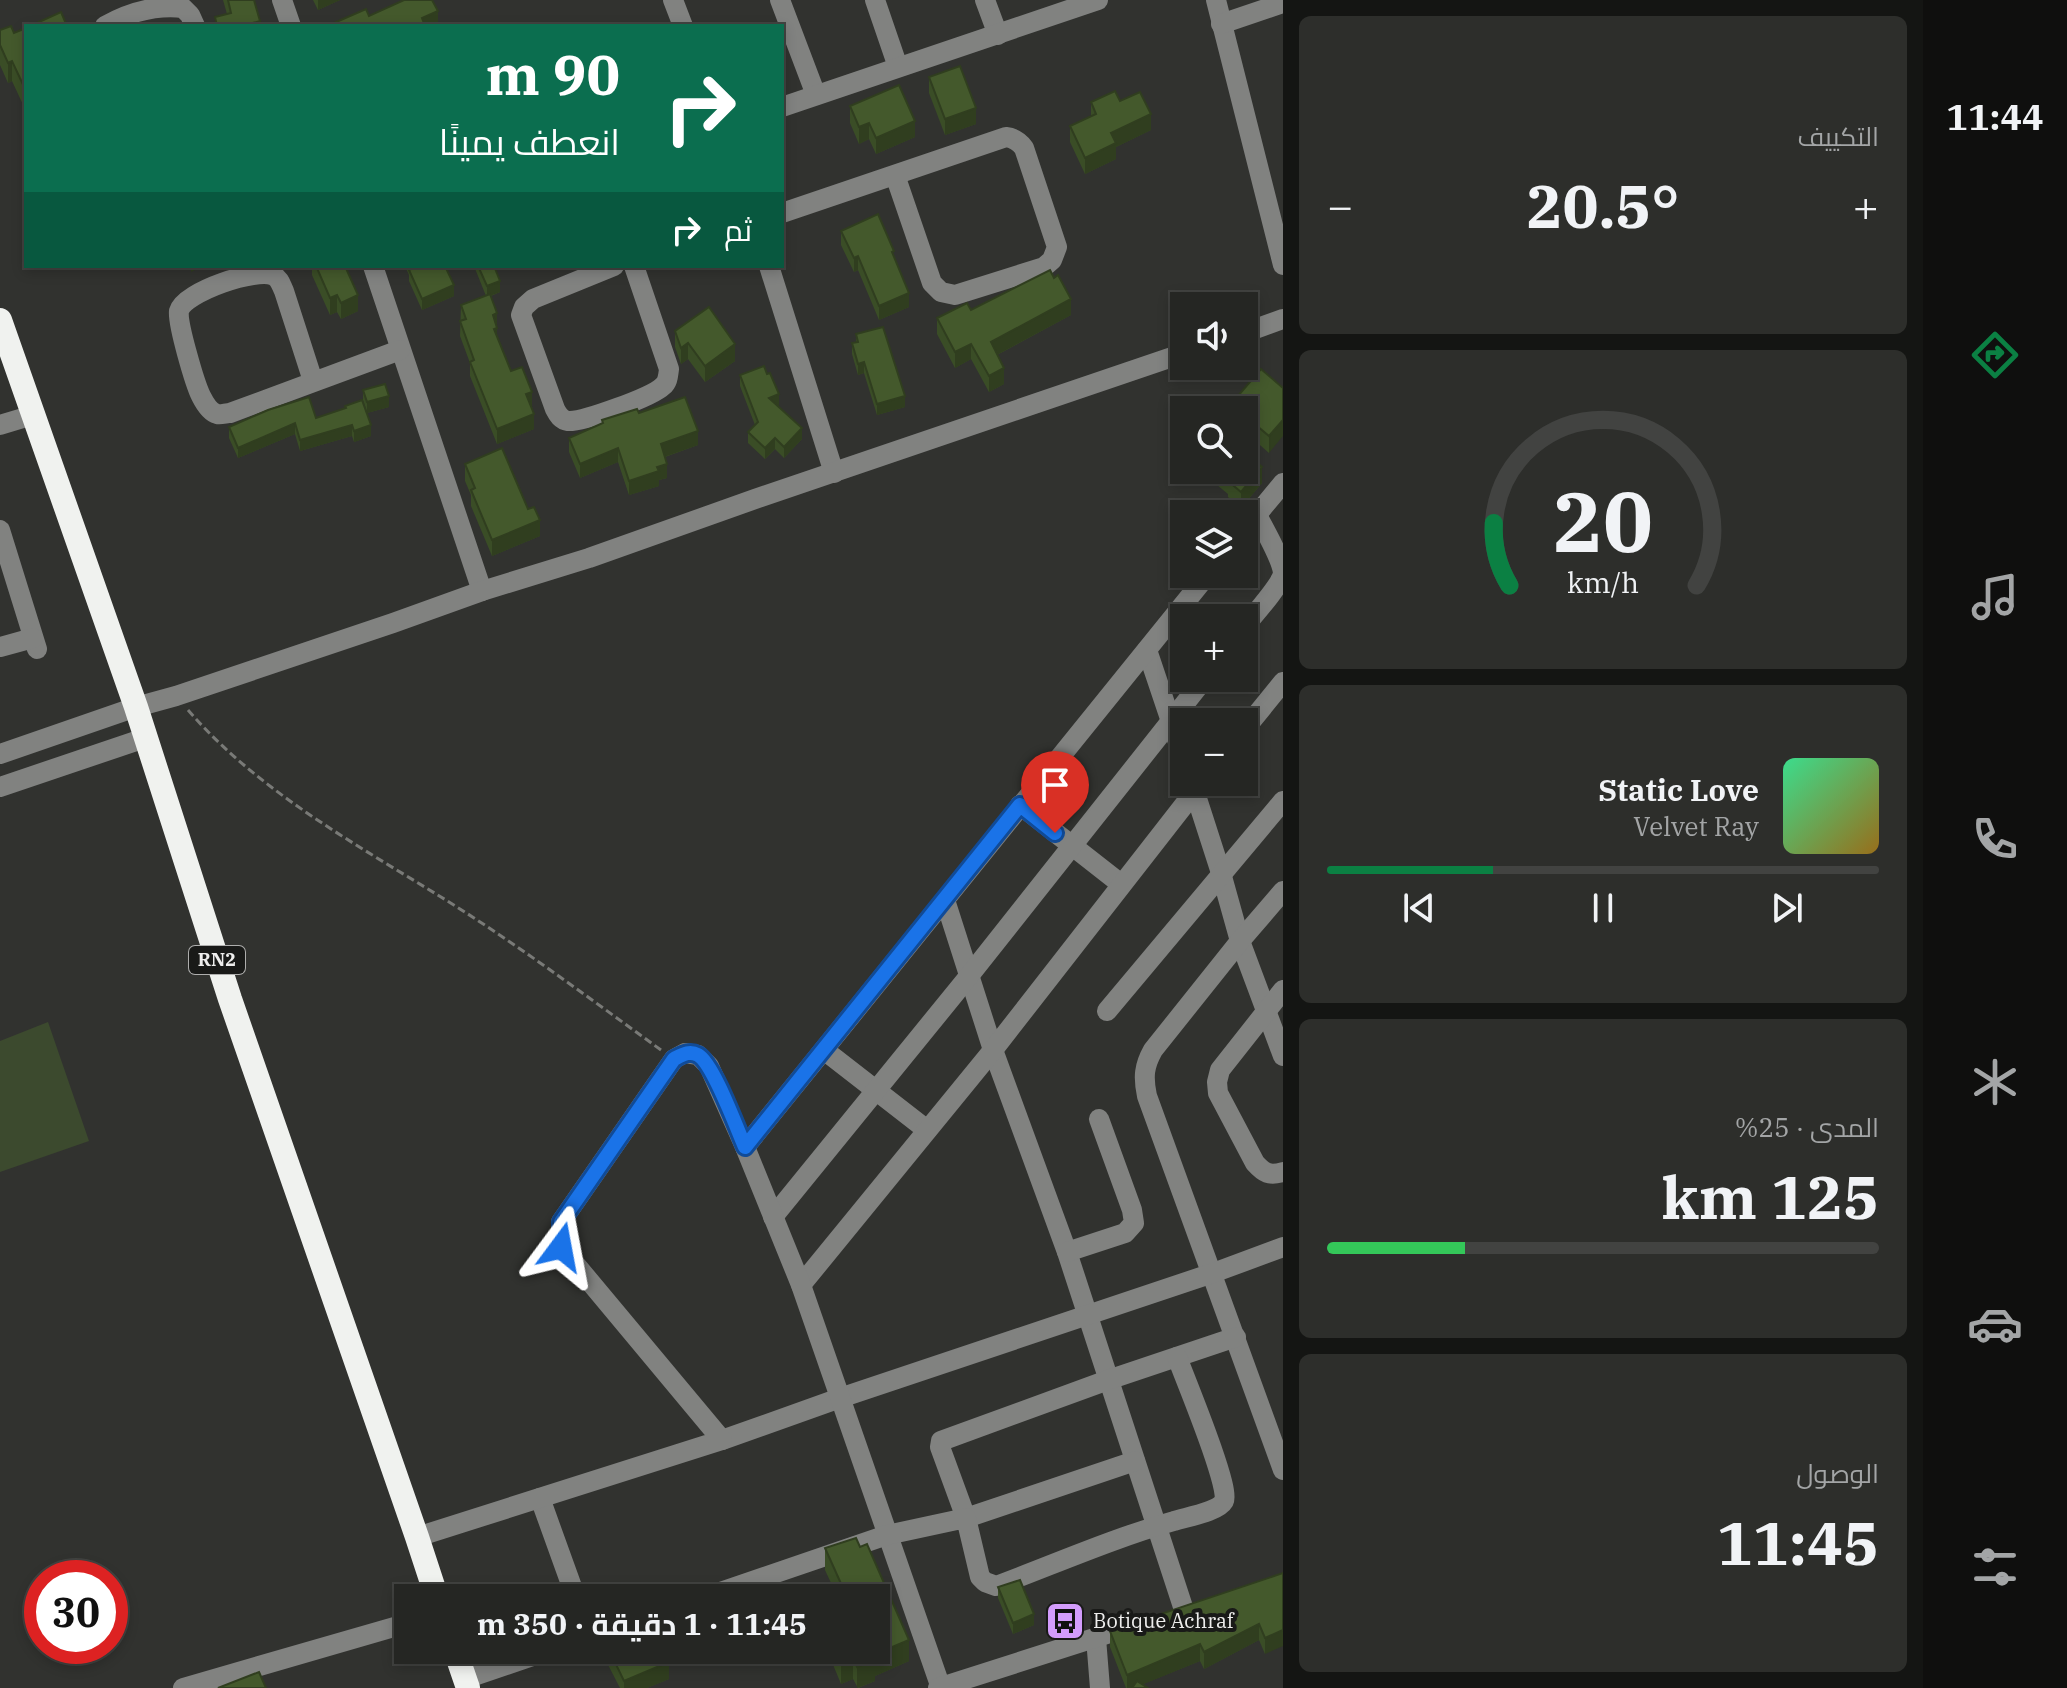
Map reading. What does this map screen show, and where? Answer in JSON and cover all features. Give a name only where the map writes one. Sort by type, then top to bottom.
[{"type":"highway","name":"RN2","points":[[0,320],[136,707],[230,999],[432,1584]]},
{"type":"highway","points":[[460,1664],[466,1683]]},
{"type":"street","points":[[282,0],[290,24]]},
{"type":"street","points":[[673,0],[682,24]]},
{"type":"street","points":[[780,0],[816,95]]},
{"type":"street","points":[[875,0],[898,67]]},
{"type":"street","points":[[985,0],[998,35]]},
{"type":"street","points":[[784,106],[1098,0]]},
{"type":"street","points":[[1216,0],[1283,265]]},
{"type":"street","points":[[1221,24],[1283,3]]},
{"type":"street","points":[[109,24],[121,17],[160,7],[174,7],[183,8],[194,24]]},
{"type":"street","points":[[784,212],[1006,137],[1012,138],[1024,148],[1057,247],[1052,260],[1044,267],[955,295],[941,292],[932,283],[895,175]]},
{"type":"street","points":[[374,268],[482,591]]},
{"type":"street","points":[[609,268],[533,299],[521,315],[555,409],[561,418],[570,421],[616,409],[659,390],[668,379],[669,369],[635,268]]},
{"type":"street","points":[[770,268],[834,473]]},
{"type":"street","points":[[313,381],[284,291],[279,280],[272,275],[251,275],[221,283],[184,303],[179,310],[180,325],[199,392],[217,414],[230,413],[400,350]]},
{"type":"street","points":[[1258,328],[1283,319]]},
{"type":"street","points":[[0,754],[482,591],[589,558],[1170,358]]},
{"type":"street","points":[[0,425],[33,415]]},
{"type":"street","points":[[1258,513],[1283,483]]},
{"type":"street","points":[[0,530],[35,644],[0,647]]},
{"type":"street","points":[[1258,533],[1282,565],[1283,574],[1258,609]]},
{"type":"street","points":[[745,1147],[1197,588]]},
{"type":"street","points":[[1147,650],[1170,718]]},
{"type":"street","points":[[1258,713],[1283,682]]},
{"type":"street","points":[[1181,708],[1194,692]]},
{"type":"street","points":[[773,1217],[1170,722]]},
{"type":"street","points":[[0,787],[145,738]]},
{"type":"street","points":[[801,1285],[993,1050],[1188,796]]},
{"type":"street","points":[[1199,796],[1240,941],[1283,1056]]},
{"type":"street","points":[[1107,1011],[1283,801]]},
{"type":"street","points":[[1020,805],[1121,884]]},
{"type":"street","points":[[1283,891],[1153,1050],[1145,1065],[1144,1080],[1147,1096],[1283,1470]]},
{"type":"street","points":[[722,1440],[561,1247],[561,1222],[674,1059],[685,1053],[698,1055],[709,1066],[801,1285],[940,1688],[1176,1612],[1156,1526],[1135,1461],[1067,1252],[993,1050],[945,900]]},
{"type":"street","points":[[1283,990],[1220,1070],[1217,1082],[1218,1093],[1255,1163],[1263,1172],[1272,1175],[1283,1172]]},
{"type":"street","points":[[824,1050],[927,1130]]},
{"type":"street","points":[[1067,1252],[1125,1233],[1134,1223],[1099,1119]]},
{"type":"street","points":[[417,1537],[722,1440],[1283,1247]]},
{"type":"street","points":[[1177,1357],[1218,1467],[1226,1494],[1224,1501],[1215,1509],[1156,1526],[996,1586],[985,1582],[980,1577],[966,1518],[940,1447],[941,1441],[1108,1380],[1236,1337]]},
{"type":"street","points":[[744,1584],[887,1535],[966,1518],[1135,1461]]},
{"type":"street","points":[[540,1498],[571,1584]]},
{"type":"street","points":[[183,1688],[394,1627]]},
{"type":"street","points":[[1096,1638],[1100,1688]]},
{"type":"street","points":[[466,1683],[514,1664]]},
{"type":"path","points":[[176,696],[203,728],[290,801],[535,959],[674,1059]]},
{"type":"green space","points":[[48,1022],[89,1141],[0,1172],[0,1041]]},
{"type":"building","points":[[228,0],[254,0],[260,21],[217,24],[215,17],[231,13]]},
{"type":"building","points":[[404,0],[432,0],[438,11],[422,18],[424,24],[332,24],[366,9],[369,16]]},
{"type":"building","points":[[61,12],[66,24],[34,24]]},
{"type":"building","points":[[11,26],[14,33],[24,29],[24,87],[12,61],[8,63],[0,45],[0,30]]},
{"type":"building","points":[[960,66],[976,108],[945,119],[929,77]]},
{"type":"building","points":[[899,85],[915,121],[876,138],[869,123],[859,127],[850,106]]},
{"type":"building","points":[[1115,91],[1120,101],[1140,92],[1151,114],[1111,133],[1116,143],[1085,158],[1070,126],[1096,114],[1091,102]]},
{"type":"building","points":[[878,214],[909,293],[879,306],[858,256],[854,258],[841,231]]},
{"type":"building","points":[[317,268],[346,268],[358,295],[341,303],[337,295],[330,298]]},
{"type":"building","points":[[446,268],[454,285],[422,299],[411,269]]},
{"type":"building","points":[[479,268],[495,268],[500,281],[487,286]]},
{"type":"building","points":[[1050,270],[1054,278],[1058,275],[1071,299],[991,342],[1004,368],[989,376],[971,344],[955,352],[937,318],[967,303],[971,310]]},
{"type":"building","points":[[490,294],[497,313],[493,315],[497,328],[494,329],[511,371],[522,367],[532,392],[526,394],[534,414],[497,429],[470,362],[474,360],[460,321],[466,319],[461,305]]},
{"type":"building","points":[[709,307],[735,344],[705,366],[688,343],[681,348],[675,331]]},
{"type":"building","points":[[883,327],[905,396],[877,404],[864,362],[858,364],[852,343],[858,342],[856,334]]},
{"type":"building","points":[[764,366],[779,394],[769,398],[802,428],[784,447],[775,438],[765,448],[748,432],[758,422],[740,375]]},
{"type":"building","points":[[1261,369],[1283,388],[1283,420],[1269,436],[1258,427],[1258,396],[1238,396],[1252,380],[1258,380]]},
{"type":"building","points":[[385,384],[389,396],[367,402],[363,390]]},
{"type":"building","points":[[309,397],[316,418],[362,400],[371,425],[354,431],[352,425],[300,440],[295,423],[238,448],[229,427]]},
{"type":"building","points":[[685,397],[698,431],[661,444],[667,464],[657,467],[659,471],[629,481],[618,448],[580,464],[569,438],[603,423],[602,420],[637,409],[639,413]]},
{"type":"building","points":[[502,448],[528,509],[534,507],[540,520],[492,540],[471,490],[475,488],[465,464]]},
{"type":"building","points":[[1232,484],[1248,484],[1241,492]]},
{"type":"building","points":[[856,1538],[860,1547],[867,1544],[884,1584],[841,1584],[825,1548]]},
{"type":"building","points":[[1283,1573],[1283,1630],[1265,1638],[1259,1624],[1204,1652],[1200,1644],[1127,1675],[1110,1631]]},
{"type":"building","points":[[1020,1580],[1034,1614],[1013,1623],[998,1587]]},
{"type":"building","points":[[890,1597],[909,1640],[890,1648]]},
{"type":"building","points":[[616,1664],[664,1664],[624,1681]]},
{"type":"building","points":[[259,1672],[266,1688],[218,1688]]},
{"type":"building","points":[[1137,1681],[1148,1688],[1132,1688]]},
{"type":"place","name":"Botique Achraf","points":[[1065,1621]]},
{"type":"route","points":[[561,1247],[561,1222],[674,1059],[685,1053],[698,1055],[709,1066],[745,1147],[1020,805],[1055,833]]}]
